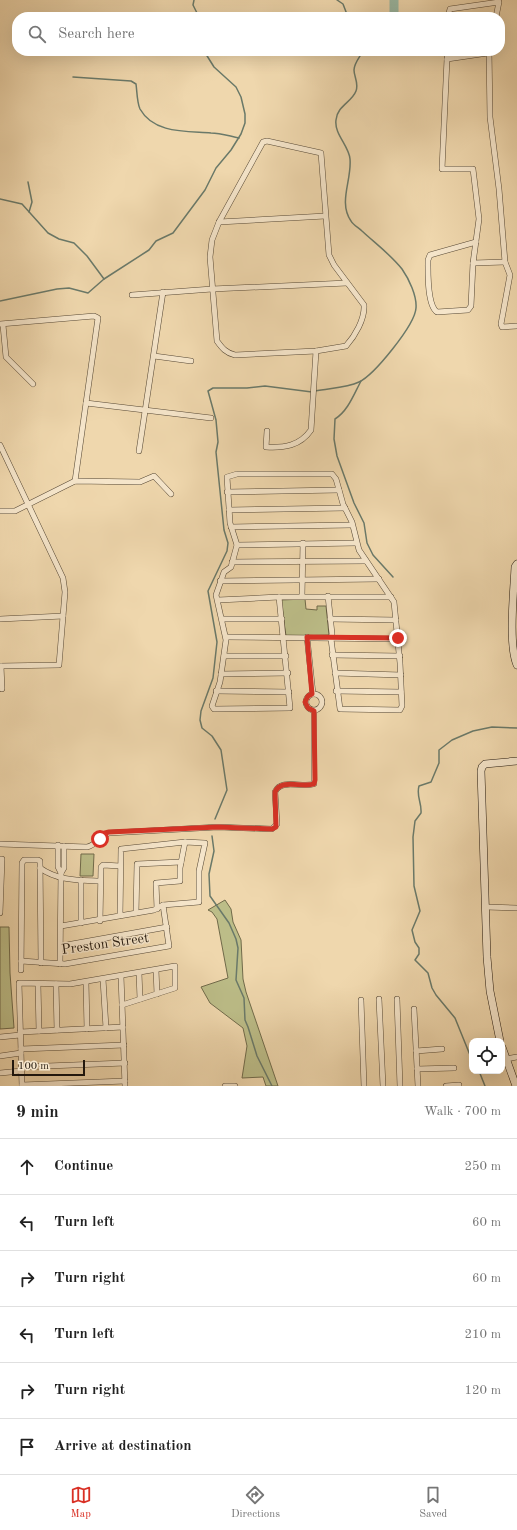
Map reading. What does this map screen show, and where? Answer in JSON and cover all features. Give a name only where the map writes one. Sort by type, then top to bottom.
[{"type":"street","points":[[449,12],[450,9],[499,2],[497,12]]},
{"type":"street","points":[[447,56],[442,169],[473,168],[479,219],[476,242],[473,263],[471,306],[468,310],[437,312],[434,310],[431,302],[428,267],[430,255],[476,242]]},
{"type":"street","points":[[447,59],[465,56]]},
{"type":"street","points":[[488,56],[490,117],[499,189],[504,262],[510,275],[500,324],[502,326],[517,326]]},
{"type":"street","points":[[267,141],[321,153],[329,255],[347,283],[364,305],[365,313],[353,339],[346,346],[316,351],[235,356],[229,354],[221,347],[217,340],[212,289],[210,249],[219,222],[263,142],[267,141]]},
{"type":"street","points":[[219,222],[325,216]]},
{"type":"street","points":[[473,263],[504,262]]},
{"type":"street","points":[[132,294],[347,283]]},
{"type":"street","points":[[139,451],[163,292]]},
{"type":"street","points":[[33,384],[6,357],[1,324],[97,316],[75,481]]},
{"type":"street","points":[[267,431],[266,446],[284,448],[306,437],[311,430],[316,351]]},
{"type":"street","points":[[154,356],[191,361]]},
{"type":"street","points":[[86,403],[211,418]]},
{"type":"street","points":[[0,445],[30,504],[62,578],[65,592],[59,665],[0,666],[2,689]]},
{"type":"street","points":[[279,597],[288,673],[291,704],[290,708],[286,710],[214,709],[212,706],[221,674],[226,637],[216,595],[220,581],[224,572],[230,568],[238,545],[231,527],[227,477],[237,474],[332,474],[336,479],[352,525],[356,543],[366,561],[392,597],[394,603],[400,656],[402,706],[400,710],[340,709],[336,692],[332,655],[328,596]]},
{"type":"street","points":[[0,511],[15,511],[75,481],[140,482],[154,476],[171,494]]},
{"type":"street","points":[[227,492],[339,490]]},
{"type":"street","points":[[229,510],[345,508]]},
{"type":"street","points":[[231,527],[352,525]]},
{"type":"street","points":[[302,596],[303,543]]},
{"type":"street","points":[[238,545],[356,543]]},
{"type":"street","points":[[232,562],[366,561]]},
{"type":"street","points":[[517,564],[515,567],[513,612],[514,654],[517,665]]},
{"type":"street","points":[[220,581],[379,579]]},
{"type":"street","points":[[218,600],[302,596],[392,597]]},
{"type":"street","points":[[0,618],[63,616]]},
{"type":"street","points":[[222,618],[282,619]]},
{"type":"street","points":[[330,619],[396,620]]},
{"type":"street","points":[[226,637],[398,638]]},
{"type":"street","points":[[307,637],[312,694]]},
{"type":"street","points":[[332,655],[400,656]]},
{"type":"street","points":[[224,656],[286,656]]},
{"type":"street","points":[[221,674],[288,673]]},
{"type":"street","points":[[334,673],[401,675]]},
{"type":"street","points":[[216,691],[289,692]]},
{"type":"street","points":[[336,692],[401,692]]},
{"type":"street","points":[[312,694],[320,697],[322,702],[319,709],[314,711]]},
{"type":"street","points":[[312,694],[308,696],[305,702],[308,708],[314,711]]},
{"type":"street","points":[[0,844],[91,846],[97,843],[103,835],[109,832],[211,827],[272,829],[276,827],[275,792],[277,787],[281,784],[308,786],[314,784],[314,711]]},
{"type":"street","points":[[499,1038],[490,991],[482,767],[485,764],[517,761]]},
{"type":"street","points":[[157,909],[156,883],[180,881],[181,862],[185,842]]},
{"type":"street","points":[[61,926],[100,921],[157,909],[163,905],[199,902],[199,871],[206,844],[185,842],[122,848],[120,850],[120,916]]},
{"type":"street","points":[[60,964],[61,876],[64,868],[61,846]]},
{"type":"street","points":[[0,913],[1,859]]},
{"type":"street","points":[[21,970],[22,862],[38,860],[40,862],[41,963]]},
{"type":"street","points":[[136,913],[137,864],[181,862]]},
{"type":"street","points":[[100,921],[101,866],[120,866]]},
{"type":"street","points":[[40,868],[54,877],[61,876],[81,880],[100,881]]},
{"type":"street","points":[[81,880],[81,923]]},
{"type":"street","points":[[60,946],[166,927],[163,905]]},
{"type":"street","points":[[486,907],[517,908]]},
{"type":"street","name":"Preston Street","points":[[21,961],[60,964],[169,946],[166,927]]},
{"type":"street","points":[[121,976],[122,1005],[123,1028],[125,1063],[125,1084],[22,1086],[19,983],[56,984],[86,982],[175,966],[175,988],[122,1005]]},
{"type":"street","points":[[156,970],[157,994]]},
{"type":"street","points":[[139,973],[140,999]]},
{"type":"street","points":[[103,979],[106,1028]]},
{"type":"street","points":[[86,982],[87,1029]]},
{"type":"street","points":[[38,984],[39,1031]]},
{"type":"street","points":[[56,984],[58,1030]]},
{"type":"street","points":[[379,999],[383,1086]]},
{"type":"street","points":[[396,999],[400,1086]]},
{"type":"street","points":[[361,1000],[364,1086]]},
{"type":"street","points":[[414,1009],[418,1086]]},
{"type":"street","points":[[0,1037],[39,1031],[123,1028]]},
{"type":"street","points":[[0,1056],[21,1051],[124,1045]]},
{"type":"street","points":[[416,1051],[442,1049]]},
{"type":"street","points":[[505,1056],[516,1086]]},
{"type":"street","points":[[506,1059],[517,1057]]},
{"type":"street","points":[[0,1073],[21,1069],[125,1063]]},
{"type":"street","points":[[417,1069],[454,1068]]},
{"type":"street","points":[[446,1086],[458,1085]]},
{"type":"street","points":[[225,1086],[235,1086]]},
{"type":"green space","points":[[305,599],[306,609],[317,610],[317,606],[326,606],[329,635],[286,636],[281,600]]},
{"type":"green space","points":[[81,854],[94,854],[93,876],[80,876]]},
{"type":"green space","points":[[225,900],[231,909],[233,922],[241,940],[243,979],[246,992],[278,1086],[266,1086],[263,1077],[242,1078],[247,1046],[243,1028],[210,1003],[201,987],[228,978],[217,919],[212,912],[208,910]]},
{"type":"green space","points":[[0,927],[9,927],[10,973],[14,1028],[0,1029]]},
{"type":"waterway","points":[[194,0],[193,5],[196,12]]},
{"type":"waterway","points":[[337,0],[343,4],[346,12]]},
{"type":"waterway","points":[[394,0],[394,12]]},
{"type":"waterway","points":[[0,301],[57,289],[69,288],[88,293],[104,279],[149,250],[156,241],[173,233],[205,190],[216,168],[231,150],[241,134],[245,123],[245,114],[241,97],[236,87],[214,67],[207,56]]},
{"type":"waterway","points":[[315,391],[349,386],[366,378],[393,349],[409,326],[416,308],[412,288],[402,269],[388,254],[353,224],[347,214],[345,199],[350,159],[347,149],[337,130],[336,120],[339,111],[356,91],[357,85],[354,67],[360,56]]},
{"type":"waterway","points":[[73,77],[131,81],[136,84],[140,109],[146,117],[154,123],[172,130],[218,134],[239,138]]},
{"type":"waterway","points":[[28,182],[32,202],[29,212]]},
{"type":"waterway","points":[[0,199],[22,204],[48,233],[59,239],[74,243],[87,256],[104,279]]},
{"type":"waterway","points":[[361,381],[344,412],[335,419],[334,439],[337,456],[354,503],[364,523],[367,543],[373,555],[393,577]]},
{"type":"waterway","points":[[215,819],[227,790],[221,750],[212,736],[202,728],[200,720],[201,711],[213,678],[217,642],[208,591],[227,551],[228,543],[224,530],[216,452],[218,442],[216,420],[208,391],[213,388],[247,388],[265,386],[312,392]]},
{"type":"waterway","points":[[469,1053],[455,1018],[436,995],[432,988],[428,973],[415,960],[419,954],[419,948],[415,942],[412,930],[420,911],[414,886],[413,837],[415,821],[421,813],[418,790],[419,786],[431,782],[439,763],[439,750],[452,740],[473,731],[492,727],[517,728]]},
{"type":"waterway","points":[[212,836],[214,851],[209,874],[210,896],[229,923],[236,939],[238,948],[236,980],[244,998],[245,1020],[257,1056],[272,1086]]},
{"type":"waterway","points":[[480,1074],[485,1086]]},
{"type":"route","points":[[100,839],[105,833],[109,832],[211,827],[272,829],[276,827],[275,792],[277,787],[281,784],[308,786],[314,784],[315,780],[314,711],[308,708],[305,702],[308,696],[312,694],[307,637],[398,638]]}]
